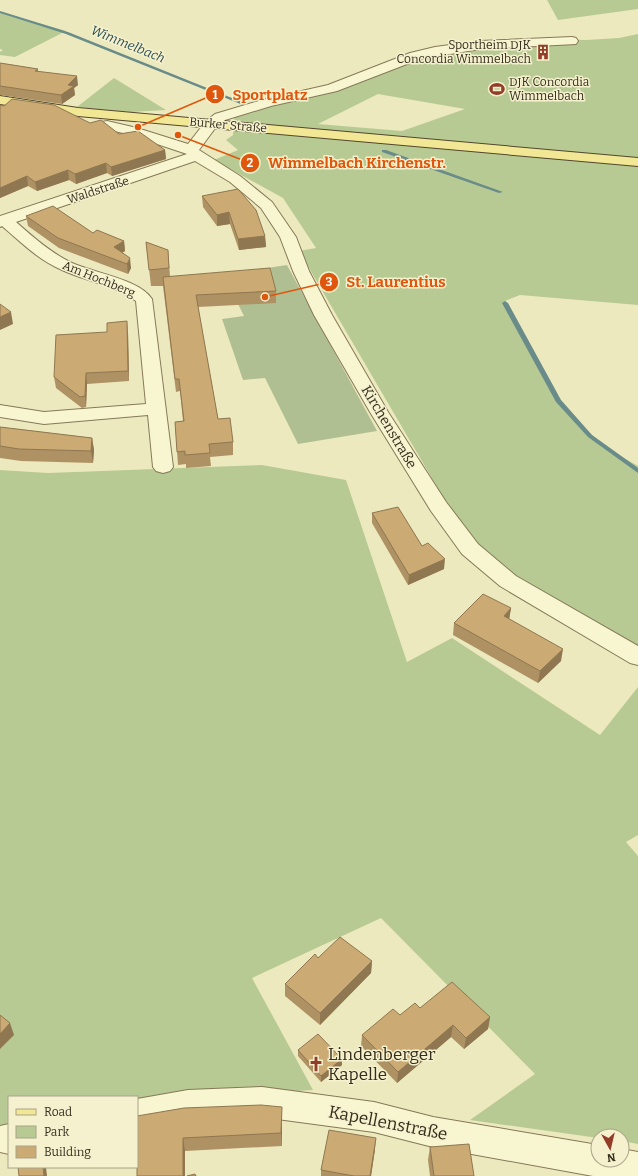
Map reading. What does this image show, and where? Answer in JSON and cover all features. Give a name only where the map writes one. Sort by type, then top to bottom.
[{"type":"main road","name":"Burker Straße","points":[[4,104],[78,112],[638,162]]},
{"type":"street","points":[[194,153],[211,124],[220,116],[332,88],[397,62],[435,51],[511,42],[572,41]]},
{"type":"street","name":"Kirchenstraße","points":[[107,125],[132,131],[194,153],[235,179],[267,205],[288,237],[301,271],[378,412],[438,506],[470,549],[508,581],[638,657]]},
{"type":"street","name":"Waldstraße","points":[[2,221],[194,153]]},
{"type":"street","name":"Am Hochberg","points":[[2,221],[55,261],[134,291],[144,299],[163,467]]},
{"type":"street","points":[[0,411],[44,418],[157,409]]},
{"type":"street","name":"Kapellenstraße","points":[[138,1114],[188,1105],[262,1102],[374,1117],[433,1132],[638,1168]]},
{"type":"green space","points":[[547,0],[638,0],[638,9],[558,20]]},
{"type":"green space","points":[[0,12],[66,31],[15,57],[0,55],[0,52],[3,50],[0,49]]},
{"type":"green space","points":[[638,34],[638,305],[520,295],[505,301],[559,399],[580,425],[610,450],[638,466],[638,650],[493,564],[461,528],[299,251],[316,248],[283,198],[214,160],[238,150],[226,140],[233,135],[234,117],[213,115],[333,85],[406,56],[544,39],[586,40],[619,38]],"holes":[[[378,94],[465,109],[402,131],[318,124]]]},
{"type":"green space","points":[[114,78],[166,110],[131,112],[77,107]]},
{"type":"green space","points":[[287,265],[377,431],[298,444],[265,378],[243,380],[222,319],[244,316],[225,278],[254,270]]},
{"type":"green space","points":[[262,465],[346,480],[407,662],[452,638],[600,735],[638,687],[638,835],[626,842],[638,856],[638,1144],[630,1142],[630,1128],[590,1128],[590,1137],[470,1120],[535,1074],[381,918],[252,978],[313,1090],[157,1100],[138,1104],[138,1096],[8,1096],[8,1131],[0,1133],[0,470],[48,473]]},
{"type":"building","points":[[0,63],[38,69],[35,71],[77,76],[68,85],[74,86],[61,95],[0,86]]},
{"type":"building","points":[[12,99],[54,105],[90,123],[101,120],[119,134],[138,131],[165,150],[111,167],[106,163],[75,174],[68,170],[35,182],[27,176],[0,188],[0,105],[4,106]]},
{"type":"building","points":[[238,189],[256,210],[265,236],[238,239],[229,212],[217,215],[202,196]]},
{"type":"building","points":[[53,206],[93,233],[97,230],[124,241],[114,247],[130,258],[127,264],[58,238],[26,216]]},
{"type":"building","points":[[146,242],[168,250],[169,268],[149,270]]},
{"type":"building","points":[[270,268],[276,291],[196,295],[218,419],[230,418],[233,442],[209,444],[210,453],[185,455],[185,451],[177,452],[175,422],[184,421],[179,379],[175,379],[163,277]]},
{"type":"building","points":[[0,304],[11,312],[0,317]]},
{"type":"building","points":[[127,321],[128,371],[86,373],[85,396],[80,397],[54,377],[56,335],[107,332],[107,323]]},
{"type":"building","points":[[0,427],[92,438],[91,451],[19,449],[0,446]]},
{"type":"building","points":[[398,507],[422,546],[428,543],[445,559],[409,575],[372,513]]},
{"type":"building","points":[[483,594],[511,608],[504,616],[563,649],[540,671],[454,623]]},
{"type":"building","points":[[340,937],[372,961],[320,1013],[285,984],[315,954],[318,958]]},
{"type":"building","points":[[452,982],[490,1017],[466,1038],[453,1025],[398,1072],[362,1035],[393,1009],[400,1015],[415,1003],[420,1008]]},
{"type":"building","points":[[0,1015],[10,1023],[0,1034]]},
{"type":"building","points":[[318,1034],[342,1059],[321,1076],[298,1050]]},
{"type":"building","points":[[261,1105],[282,1107],[281,1133],[183,1138],[183,1176],[137,1176],[138,1116],[184,1108]]},
{"type":"building","points":[[329,1130],[376,1138],[370,1176],[354,1176],[321,1170]]},
{"type":"building","points":[[469,1144],[474,1176],[434,1176],[430,1147]]},
{"type":"building","points":[[18,1168],[43,1168],[44,1176],[19,1176]]},
{"type":"waterway","name":"Wimmelbach","points":[[0,12],[67,33],[245,104]]},
{"type":"waterway","points":[[384,151],[501,192]]},
{"type":"waterway","points":[[505,303],[558,401],[590,436],[638,471]]},
{"type":"place","name":"Sportheim DJK Concordia Wimmelbach","points":[[543,52]]},
{"type":"place","name":"DJK Concordia Wimmelbach","points":[[497,89]]},
{"type":"place","name":"Sportplatz","points":[[138,127]]},
{"type":"place","name":"Wimmelbach Kirchenstr.","points":[[178,135]]},
{"type":"place","name":"St. Laurentius","points":[[265,297]]},
{"type":"place","name":"Lindenberger Kapelle","points":[[316,1064]]}]
